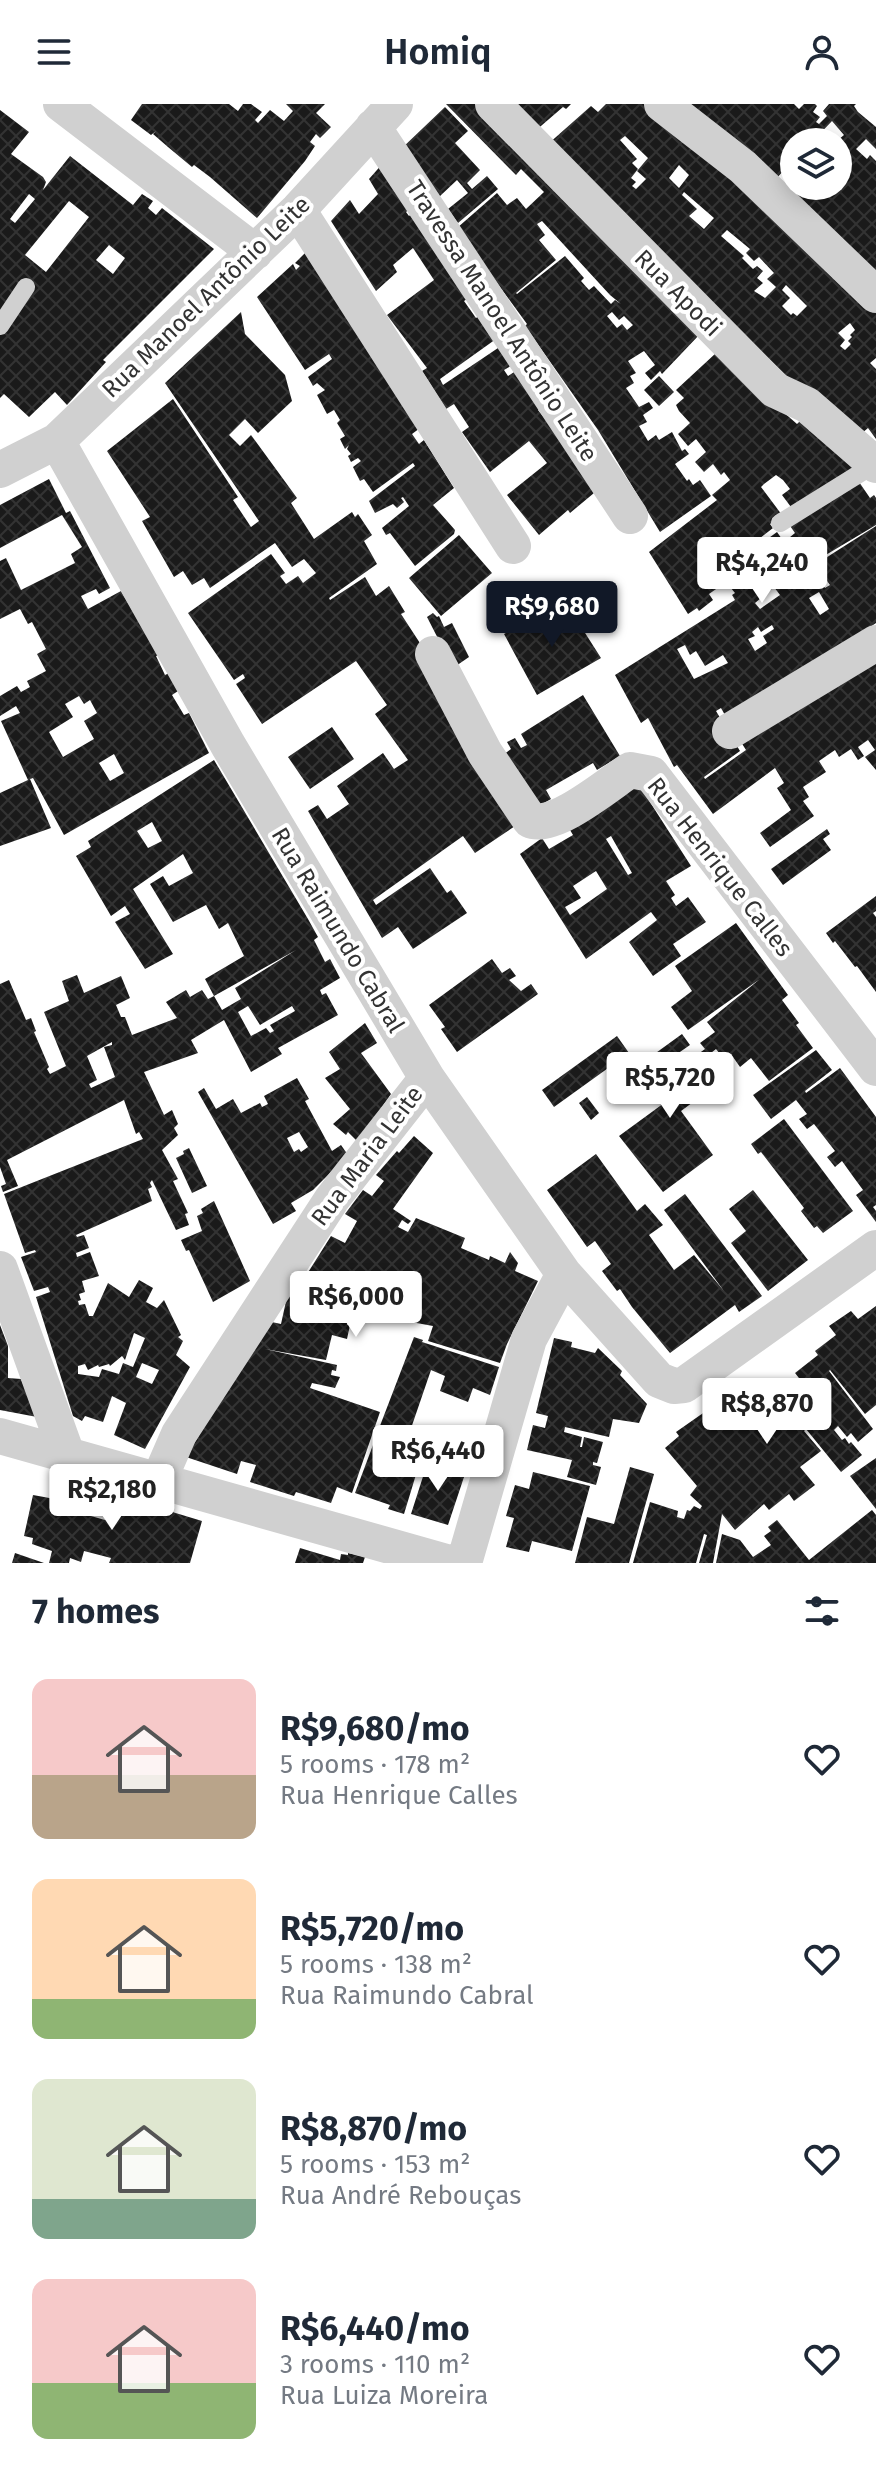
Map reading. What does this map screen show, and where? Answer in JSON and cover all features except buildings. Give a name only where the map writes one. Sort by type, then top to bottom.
[{"type":"street","points":[[61,104],[255,252]]},
{"type":"street","name":"Rua Apodi","points":[[493,104],[775,390],[807,405],[876,464]]},
{"type":"street","points":[[662,104],[743,167],[876,295]]},
{"type":"street","name":"Rua Manoel Antônio Leite","points":[[0,470],[57,441],[298,210],[384,116]]},
{"type":"street","name":"Travessa Manoel Antônio Leite","points":[[384,116],[630,516]]},
{"type":"street","points":[[298,210],[513,546]]},
{"type":"street","name":"Rua Raimundo Cabral","points":[[57,441],[228,745],[427,1078],[564,1274],[659,1380],[684,1385],[876,1248]]},
{"type":"street","points":[[730,731],[876,643]]},
{"type":"street","name":"Rua Henrique Calles","points":[[433,654],[485,753],[530,820],[547,822],[561,816],[630,770],[651,774],[876,1068]]},
{"type":"street","name":"Rua Maria Leite","points":[[159,1480],[179,1434],[332,1199],[427,1078]]},
{"type":"street","points":[[0,1269],[68,1457]]},
{"type":"street","points":[[464,1563],[529,1339],[564,1274]]},
{"type":"street","points":[[0,1436],[450,1563]]},
{"type":"lane","points":[[0,326],[26,287]]},
{"type":"lane","points":[[780,523],[876,464]]}]
